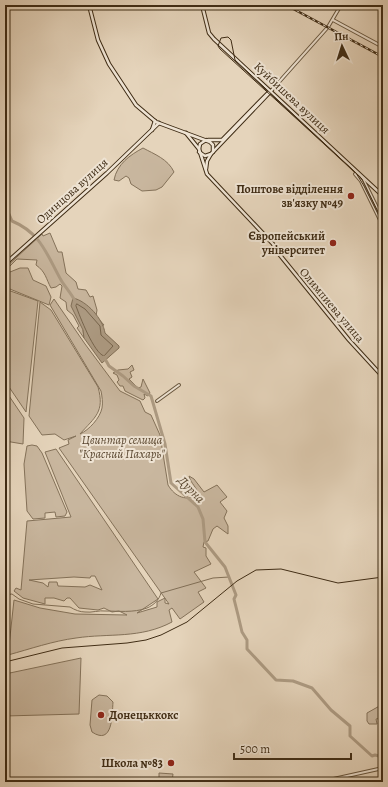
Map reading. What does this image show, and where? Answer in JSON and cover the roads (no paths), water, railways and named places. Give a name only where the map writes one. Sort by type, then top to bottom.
[{"type":"main road","points":[[89,5],[98,40],[109,64],[136,105],[150,118],[159,123],[207,140],[222,140],[270,91]]},
{"type":"main road","name":"Куйбишева вулиця","points":[[202,5],[209,33],[383,196]]},
{"type":"main road","points":[[206,172],[207,161],[212,153],[270,91]]},
{"type":"main road","points":[[150,118],[151,131],[164,125]]},
{"type":"main road","name":"Одинцова вулиця","points":[[151,131],[155,121]]},
{"type":"main road","name":"Одинцова вулиця","points":[[5,264],[159,123]]},
{"type":"main road","points":[[186,133],[199,151],[206,172]]},
{"type":"main road","points":[[199,151],[200,144],[207,140]]},
{"type":"main road","points":[[207,140],[213,145],[212,153]]},
{"type":"main road","points":[[199,151],[206,156],[212,153]]},
{"type":"main road","name":"Олимпиева улица","points":[[206,172],[273,244],[279,254],[344,335],[383,377]]},
{"type":"street","points":[[270,91],[299,61],[333,20],[341,5]]},
{"type":"street","points":[[333,20],[383,47]]},
{"type":"street","points":[[355,174],[361,181],[383,226]]},
{"type":"street","points":[[360,174],[383,220]]},
{"type":"street","points":[[157,401],[179,385]]},
{"type":"street","points":[[320,782],[383,768]]},
{"type":"water","points":[[73,298],[84,303],[94,311],[104,328],[105,333],[119,346],[119,348],[102,363],[84,338],[83,330],[71,306]]},
{"type":"waterway","name":"Дурна","points":[[5,205],[12,221],[22,226],[37,238],[75,301]]},
{"type":"waterway","name":"Дурна","points":[[104,357],[109,366],[134,386],[151,396],[165,444],[171,483],[198,507],[203,519],[205,542],[225,567],[236,595],[234,599],[242,632],[247,640],[247,649],[276,680],[293,681],[312,688],[331,710],[350,726],[350,736],[372,756],[375,755],[383,757]]},
{"type":"waterway","points":[[5,595],[12,594],[19,599],[33,604],[70,607],[83,612],[131,611],[147,608],[158,600],[161,593],[213,578],[229,577]]},
{"type":"tram line","points":[[383,222],[362,179],[356,173],[235,60],[231,40],[228,37],[221,38],[218,46],[220,49],[356,173],[383,224]]},
{"type":"tram line","points":[[5,662],[62,648],[127,643],[146,640],[161,635],[187,622],[237,581],[256,570],[281,569],[338,583],[383,577]]},
{"type":"railway","points":[[286,5],[383,57]]},
{"type":"place","name":"Поштове відділення зв'язку №49","points":[[351,196]]},
{"type":"place","name":"Європейський університет","points":[[333,243]]},
{"type":"place","name":"Донецьккокс","points":[[101,715]]},
{"type":"place","name":"Школа №83","points":[[171,763]]},
{"type":"park label","name":"Цвинтар селища \"Красний Пахарь\"","points":[[122,447]]}]
